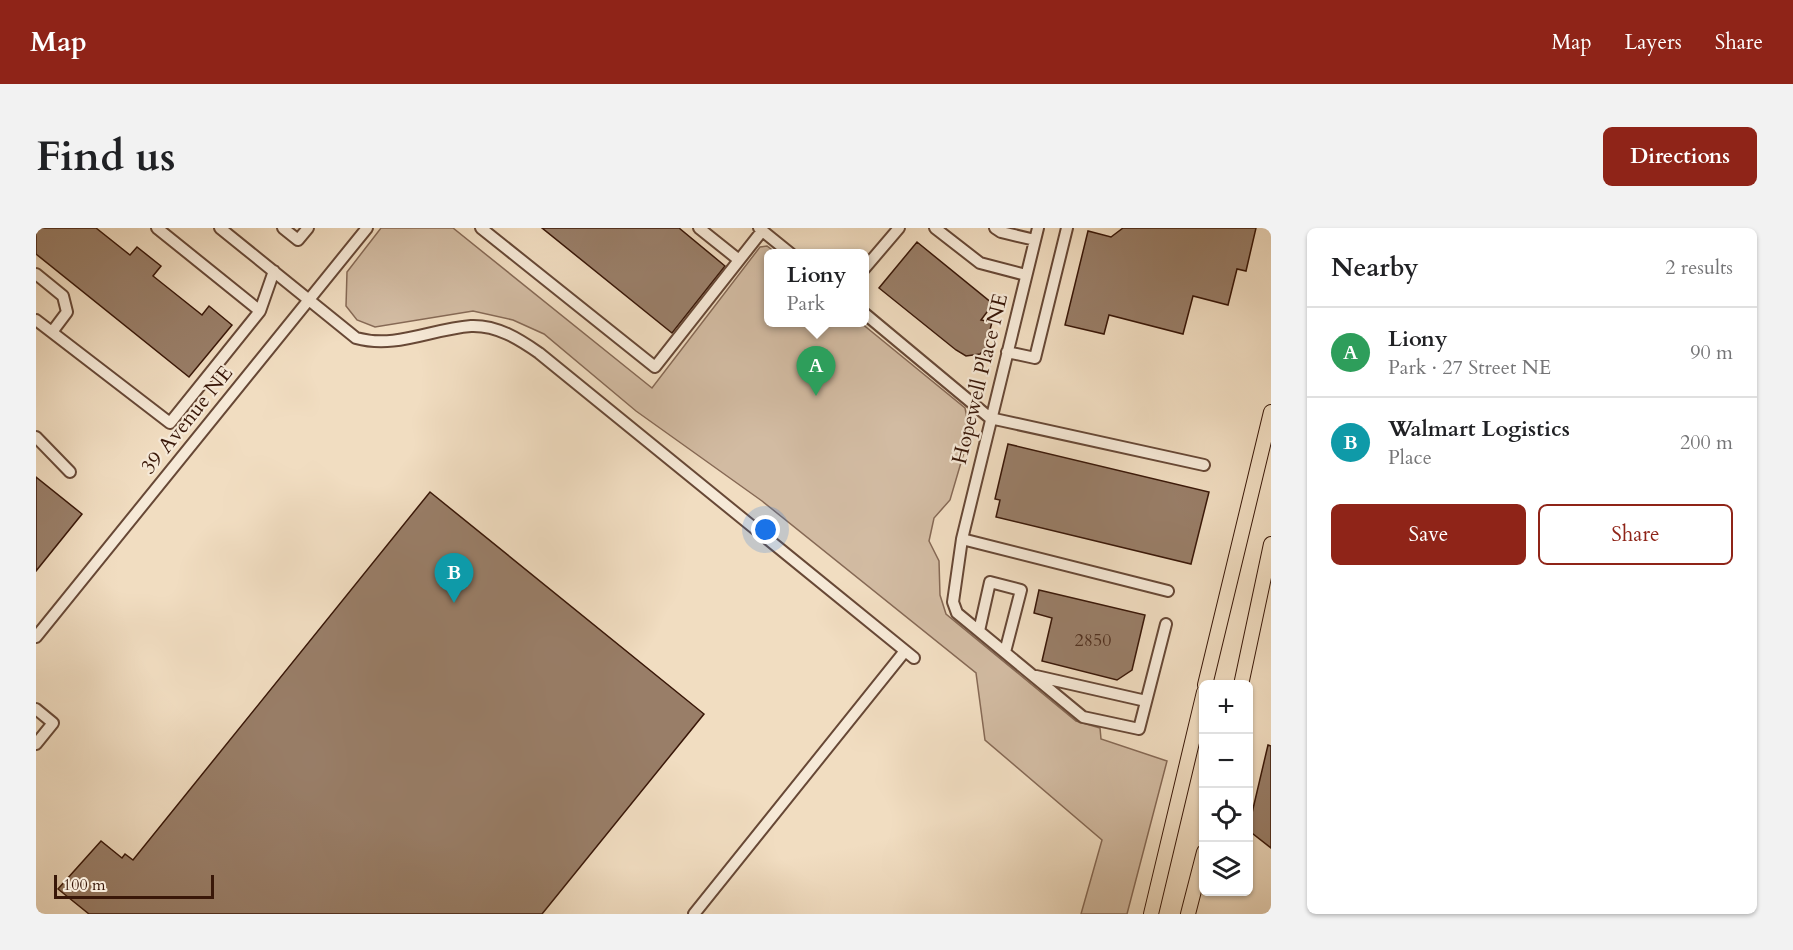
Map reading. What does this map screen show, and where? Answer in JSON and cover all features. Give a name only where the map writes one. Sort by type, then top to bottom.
[{"type":"main road","points":[[1206,680],[1271,412]]},
{"type":"main road","points":[[1241,680],[1271,544]]},
{"type":"main road","points":[[1151,914],[1199,709]]},
{"type":"main road","points":[[1141,914],[1150,882],[1164,857]]},
{"type":"main road","points":[[1188,914],[1199,869]]},
{"type":"street","points":[[157,228],[260,311]]},
{"type":"street","points":[[220,228],[356,338],[374,343],[398,341],[472,326],[514,336],[539,353],[910,654],[694,914]]},
{"type":"street","points":[[282,228],[298,240],[308,228]]},
{"type":"street","name":"39 Avenue NE","points":[[36,637],[367,228]]},
{"type":"street","points":[[481,228],[655,367],[761,229],[785,249]]},
{"type":"street","points":[[699,228],[739,260]]},
{"type":"street","points":[[869,263],[899,228]]},
{"type":"street","points":[[935,228],[980,263],[1026,275]]},
{"type":"street","points":[[995,228],[1001,232],[1035,240]]},
{"type":"street","name":"Hopewell Place NE","points":[[979,631],[957,613],[953,602],[962,539],[1038,228]]},
{"type":"street","points":[[1007,352],[1035,358],[1067,228]]},
{"type":"street","points":[[36,320],[170,423],[260,311],[274,271]]},
{"type":"street","points":[[36,274],[63,296],[68,312],[52,332]]},
{"type":"street","points":[[869,318],[990,418],[1204,465]]},
{"type":"street","points":[[36,437],[70,472]]},
{"type":"street","points":[[962,539],[1168,591]]},
{"type":"street","points":[[1005,652],[1022,590],[990,582],[979,631],[1083,717],[1139,729],[1166,624]]},
{"type":"street","points":[[1033,675],[1146,701]]},
{"type":"street","points":[[36,709],[53,723],[36,744]]},
{"type":"shaded area","points":[[381,228],[453,228],[652,388],[760,247],[767,246],[771,249],[764,249],[764,327],[866,327],[965,408],[970,432],[950,500],[934,518],[929,541],[939,561],[940,595],[946,614],[1076,721],[1100,728],[1101,739],[1167,761],[1127,914],[1081,914],[1102,840],[985,740],[976,673],[762,501],[636,411],[544,334],[513,320],[473,311],[375,327],[357,320],[346,306],[347,272]]},
{"type":"building","points":[[36,228],[96,228],[130,255],[137,247],[161,266],[153,276],[202,315],[209,306],[232,325],[189,377],[36,254]]},
{"type":"building","points":[[542,228],[679,228],[725,266],[672,333]]},
{"type":"building","points":[[1123,228],[1256,228],[1246,271],[1237,269],[1228,305],[1193,296],[1183,334],[1109,315],[1104,334],[1065,325],[1088,231],[1111,237]]},
{"type":"building","points":[[917,242],[993,304],[981,320],[992,322],[985,349],[980,354],[966,356],[956,350],[879,288]]},
{"type":"building","points":[[1008,444],[1209,492],[1191,564],[996,517],[1000,500],[995,499]]},
{"type":"building","points":[[36,477],[82,514],[36,571]]},
{"type":"building","points":[[430,492],[704,714],[542,914],[89,914],[58,889],[101,841],[122,858],[125,854],[133,860]]},
{"type":"building","points":[[1039,590],[1145,615],[1132,670],[1117,680],[1042,661],[1052,618],[1034,613]]},
{"type":"building","points":[[1268,745],[1271,746],[1271,848],[1253,834],[1253,809]]},
{"type":"place","name":"Liony","points":[[816,396]]},
{"type":"place","name":"Walmart Logistics","points":[[454,603]]}]
